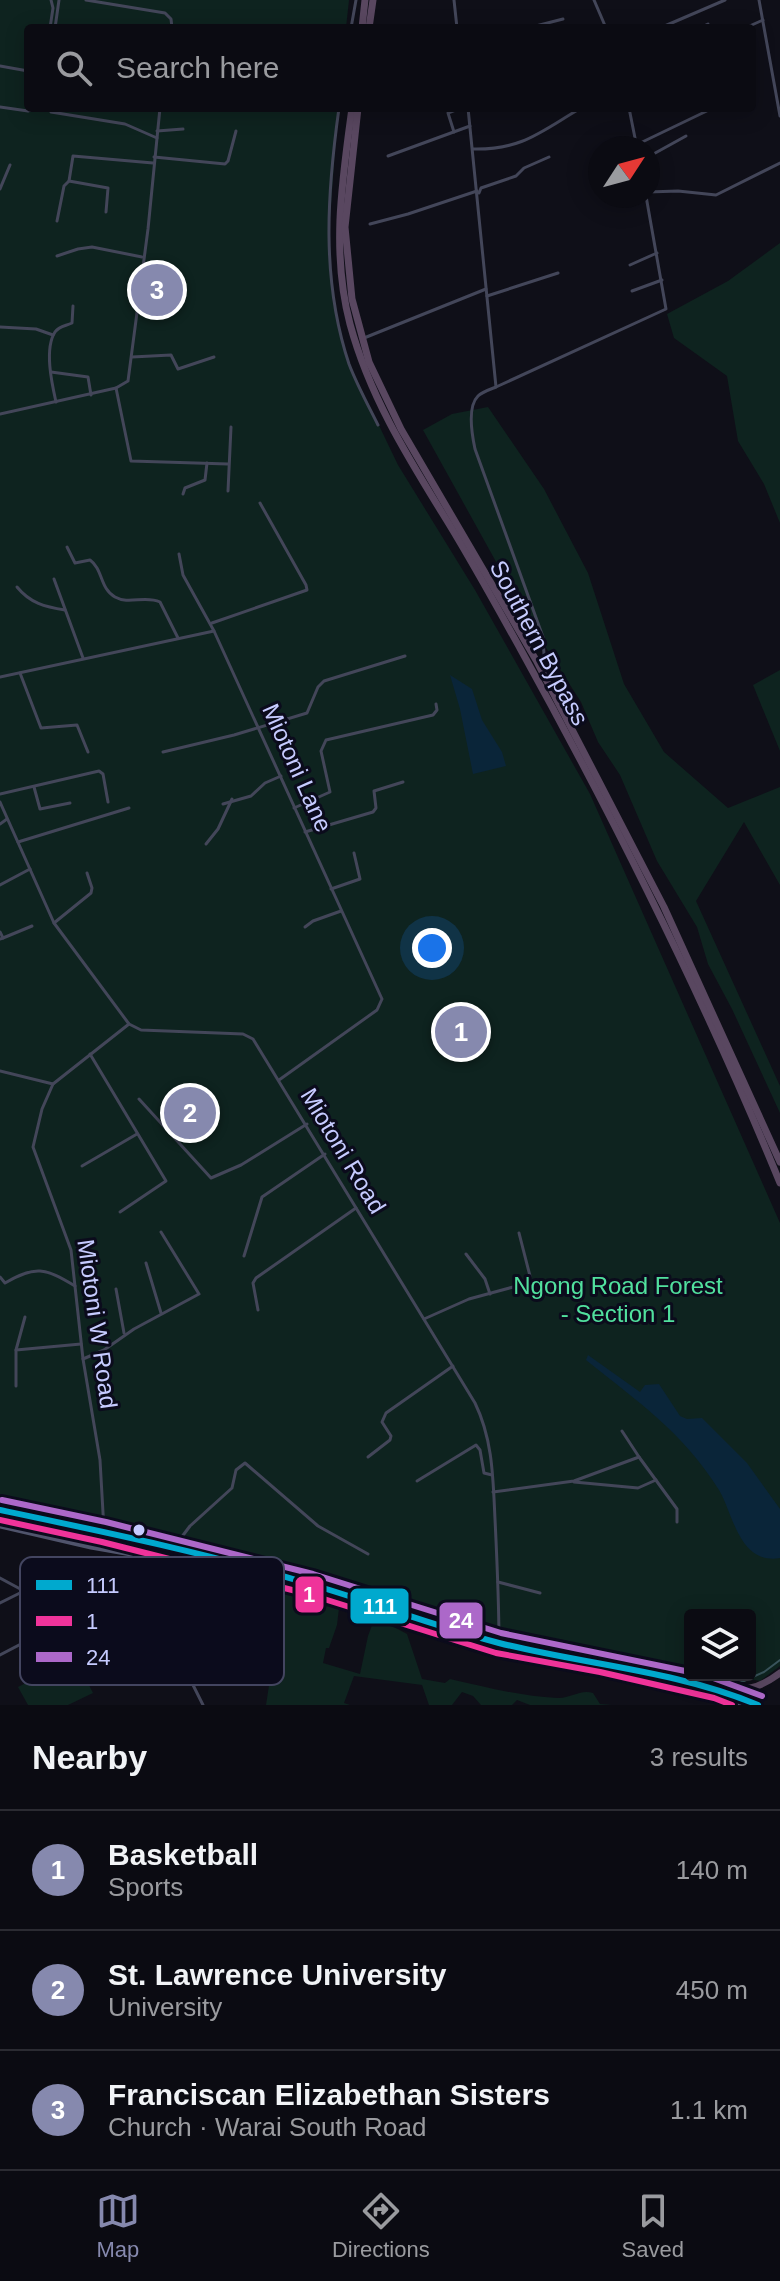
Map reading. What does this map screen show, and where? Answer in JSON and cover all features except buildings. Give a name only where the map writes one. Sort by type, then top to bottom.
[{"type":"highway","points":[[362,24],[365,0]]},
{"type":"highway","points":[[370,24],[373,0]]},
{"type":"highway","name":"Southern Bypass","points":[[351,112],[340,201],[340,264],[350,322],[363,367],[388,422],[477,571],[657,909],[780,1183]]},
{"type":"highway","name":"Southern Bypass","points":[[358,112],[345,227],[352,299],[361,339],[388,405],[545,677],[664,907],[780,1162]]},
{"type":"highway","points":[[717,1688],[750,1689],[769,1682],[780,1673]]},
{"type":"main road","points":[[0,1510],[201,1557]]},
{"type":"main road","points":[[0,1526],[148,1557]]},
{"type":"main road","points":[[284,1578],[499,1643],[717,1688],[758,1705]]},
{"type":"main road","points":[[284,1591],[503,1652],[673,1685],[741,1705]]},
{"type":"street","points":[[51,0],[52,24]]},
{"type":"street","points":[[53,24],[59,0]]},
{"type":"street","points":[[88,0],[159,12],[171,19],[172,24]]},
{"type":"street","points":[[352,24],[356,0]]},
{"type":"street","points":[[454,0],[457,24]]},
{"type":"street","points":[[594,0],[604,24]]},
{"type":"street","points":[[669,24],[725,0]]},
{"type":"street","points":[[759,0],[780,116]]},
{"type":"street","points":[[544,24],[563,19]]},
{"type":"street","points":[[754,24],[763,20]]},
{"type":"street","points":[[0,66],[24,70]]},
{"type":"street","points":[[0,107],[24,110]]},
{"type":"street","points":[[51,112],[125,124],[157,138]]},
{"type":"street","points":[[0,414],[91,395],[128,381],[159,112]]},
{"type":"street","points":[[339,112],[327,229],[335,304],[350,367],[378,425]]},
{"type":"street","points":[[450,112],[448,113],[454,132]]},
{"type":"street","points":[[468,112],[496,387]]},
{"type":"street","points":[[473,149],[518,145],[574,112]]},
{"type":"street","points":[[630,112],[634,136]]},
{"type":"street","points":[[658,136],[705,112]]},
{"type":"street","points":[[388,156],[470,126]]},
{"type":"street","points":[[157,131],[183,129]]},
{"type":"street","points":[[154,157],[225,164],[236,131]]},
{"type":"street","points":[[660,150],[686,136]]},
{"type":"street","points":[[57,221],[74,155],[153,163]]},
{"type":"street","points":[[370,224],[477,194],[481,188],[516,176],[524,168],[549,157]]},
{"type":"street","points":[[660,193],[678,191],[716,195],[780,163]]},
{"type":"street","points":[[0,189],[10,165]]},
{"type":"street","points":[[69,181],[108,188],[106,212]]},
{"type":"street","points":[[545,677],[543,637],[515,555],[494,509],[474,444],[472,415],[475,401],[478,396],[496,387],[666,309],[649,208]]},
{"type":"street","points":[[57,256],[92,247],[142,257]]},
{"type":"street","points":[[630,265],[657,253]]},
{"type":"street","points":[[487,296],[558,273]]},
{"type":"street","points":[[632,291],[662,280]]},
{"type":"street","points":[[361,339],[486,289]]},
{"type":"street","points":[[56,402],[49,372],[53,335],[57,329],[73,322],[73,306]]},
{"type":"street","points":[[0,327],[36,329],[53,335]]},
{"type":"street","points":[[132,357],[171,355],[178,369],[214,357]]},
{"type":"street","points":[[49,372],[88,377],[91,395]]},
{"type":"street","points":[[116,388],[131,461],[228,464]]},
{"type":"street","points":[[228,491],[231,427]]},
{"type":"street","points":[[183,494],[185,488],[205,480],[207,463]]},
{"type":"street","points":[[212,623],[307,590],[260,503]]},
{"type":"street","points":[[67,547],[75,563],[90,560],[97,565],[105,587],[114,597],[127,601],[147,599],[160,602],[178,638]]},
{"type":"street","name":"Miotoni Lane","points":[[179,554],[181,572],[212,623],[382,1003],[377,1010],[279,1080]]},
{"type":"street","points":[[54,579],[84,660]]},
{"type":"street","points":[[17,587],[35,603],[65,610]]},
{"type":"street","points":[[0,677],[214,631]]},
{"type":"street","points":[[163,752],[309,712],[319,685],[324,681],[405,656]]},
{"type":"street","points":[[20,673],[41,728],[77,725],[88,752]]},
{"type":"street","points":[[294,808],[330,792],[321,751],[326,740],[433,715],[437,710],[436,704]]},
{"type":"street","points":[[0,794],[99,771],[103,774],[108,802]]},
{"type":"street","points":[[223,804],[251,796],[265,783],[281,776]]},
{"type":"street","points":[[305,832],[373,812],[376,808],[374,791],[403,782]]},
{"type":"street","points":[[34,787],[40,809],[70,803]]},
{"type":"street","points":[[206,844],[218,829],[232,799]]},
{"type":"street","points":[[0,802],[54,923],[129,1024],[53,1084],[0,1071]]},
{"type":"street","points":[[18,842],[129,808]]},
{"type":"street","points":[[0,824],[7,819]]},
{"type":"street","points":[[331,889],[359,880],[361,876],[354,853]]},
{"type":"street","points":[[0,885],[30,869]]},
{"type":"street","points":[[54,923],[91,893],[87,873]]},
{"type":"street","points":[[305,927],[341,911]]},
{"type":"street","points":[[0,932],[2,939],[32,926]]},
{"type":"street","name":"Miotoni Road","points":[[129,1024],[151,1031],[247,1035],[253,1039],[453,1366],[486,1427],[492,1475],[499,1643]]},
{"type":"street","points":[[90,1054],[166,1181],[120,1212]]},
{"type":"street","name":"Miotoni W Road","points":[[53,1084],[42,1109],[33,1147],[69,1244],[83,1359],[100,1460],[104,1532]]},
{"type":"street","points":[[139,1099],[211,1178],[241,1165],[307,1124]]},
{"type":"street","points":[[82,1166],[137,1134]]},
{"type":"street","points":[[244,1256],[262,1197],[325,1154]]},
{"type":"street","points":[[258,1310],[253,1280],[357,1208]]},
{"type":"street","points":[[83,1359],[104,1350],[161,1313],[199,1294],[161,1232]]},
{"type":"street","points":[[424,1319],[459,1303],[524,1285],[530,1280],[519,1233]]},
{"type":"street","points":[[466,1254],[485,1279],[490,1294]]},
{"type":"street","points":[[146,1263],[161,1313]]},
{"type":"street","points":[[0,1277],[5,1283],[23,1272],[41,1270],[75,1286]]},
{"type":"street","points":[[116,1289],[125,1335]]},
{"type":"street","points":[[16,1386],[16,1350],[25,1317]]},
{"type":"street","points":[[16,1350],[81,1344]]},
{"type":"street","points":[[368,1457],[390,1440],[391,1436],[382,1422],[386,1413],[453,1366]]},
{"type":"street","points":[[622,1431],[677,1509],[677,1522]]},
{"type":"street","points":[[417,1481],[476,1445],[480,1450],[484,1473],[492,1475]]},
{"type":"street","points":[[493,1492],[574,1481],[639,1457]]},
{"type":"street","points":[[172,1550],[190,1526],[232,1488],[236,1470],[245,1463],[318,1526],[368,1554]]},
{"type":"street","points":[[574,1481],[638,1488],[656,1480]]},
{"type":"street","points":[[0,1578],[20,1589]]},
{"type":"street","points":[[498,1582],[540,1593]]},
{"type":"street","points":[[0,1603],[20,1593]]},
{"type":"street","points":[[0,1655],[20,1645]]},
{"type":"street","points":[[194,1685],[203,1705]]},
{"type":"green space","name":"Ngong Road Forest - Section 1","points":[[0,0],[349,0],[346,24],[24,24],[24,112],[338,112],[328,248],[333,304],[347,359],[398,465],[475,590],[590,794],[780,1223],[780,1666],[760,1681],[756,1680],[756,1609],[684,1609],[684,1668],[638,1664],[438,1622],[284,1573],[284,1557],[219,1557],[0,1505]]},
{"type":"green space","points":[[780,243],[780,523],[764,484],[738,441],[727,376],[674,338],[667,314],[728,281]]},
{"type":"green space","points":[[488,407],[544,489],[588,573],[624,684],[664,752],[728,808],[780,787],[780,885],[744,822],[696,901],[780,1086],[780,1113],[708,964],[697,927],[657,861],[620,775],[598,742],[581,702],[530,623],[423,430],[452,414]]},
{"type":"green space","points":[[780,670],[780,751],[753,685]]},
{"type":"green space","points":[[284,1594],[339,1608],[337,1625],[323,1663],[360,1674],[375,1617],[407,1634],[422,1679],[445,1683],[450,1679],[543,1697],[562,1698],[588,1692],[593,1693],[600,1704],[612,1705],[530,1705],[517,1700],[512,1705],[481,1705],[473,1696],[462,1692],[452,1705],[429,1705],[422,1685],[354,1676],[344,1703],[350,1705],[266,1705],[269,1685],[284,1685]]},
{"type":"green space","points":[[89,1685],[93,1693],[68,1705],[28,1705],[18,1687]]},
{"type":"water","points":[[450,675],[472,689],[482,720],[502,752],[506,766],[473,774]]},
{"type":"water","points":[[588,1355],[640,1392],[645,1385],[659,1384],[680,1416],[702,1418],[747,1463],[780,1509],[780,1558],[766,1558],[746,1546],[719,1490],[705,1469],[658,1419],[586,1360]]},
{"type":"tram line","points":[[0,1518],[174,1557]]},
{"type":"tram line","points":[[284,1587],[523,1653],[636,1675],[744,1681],[780,1660]]},
{"type":"transit line","name":"24","points":[[2,1500],[245,1557]]},
{"type":"transit line","name":"111","points":[[0,1510],[211,1557]]},
{"type":"transit line","name":"1","points":[[0,1520],[161,1557]]},
{"type":"transit line","name":"24","points":[[284,1567],[501,1633],[684,1671]]},
{"type":"transit line","name":"111","points":[[284,1577],[475,1637],[662,1676],[758,1705]]},
{"type":"transit line","name":"1","points":[[284,1588],[496,1653],[600,1672],[714,1698],[732,1705]]},
{"type":"transit line","name":"24","points":[[721,1681],[762,1696]]},
{"type":"place","name":"Franciscan Elizabethan Sisters","points":[[157,290]]},
{"type":"place","name":"Basketball","points":[[461,1032]]},
{"type":"place","name":"St. Lawrence University","points":[[190,1113]]}]
